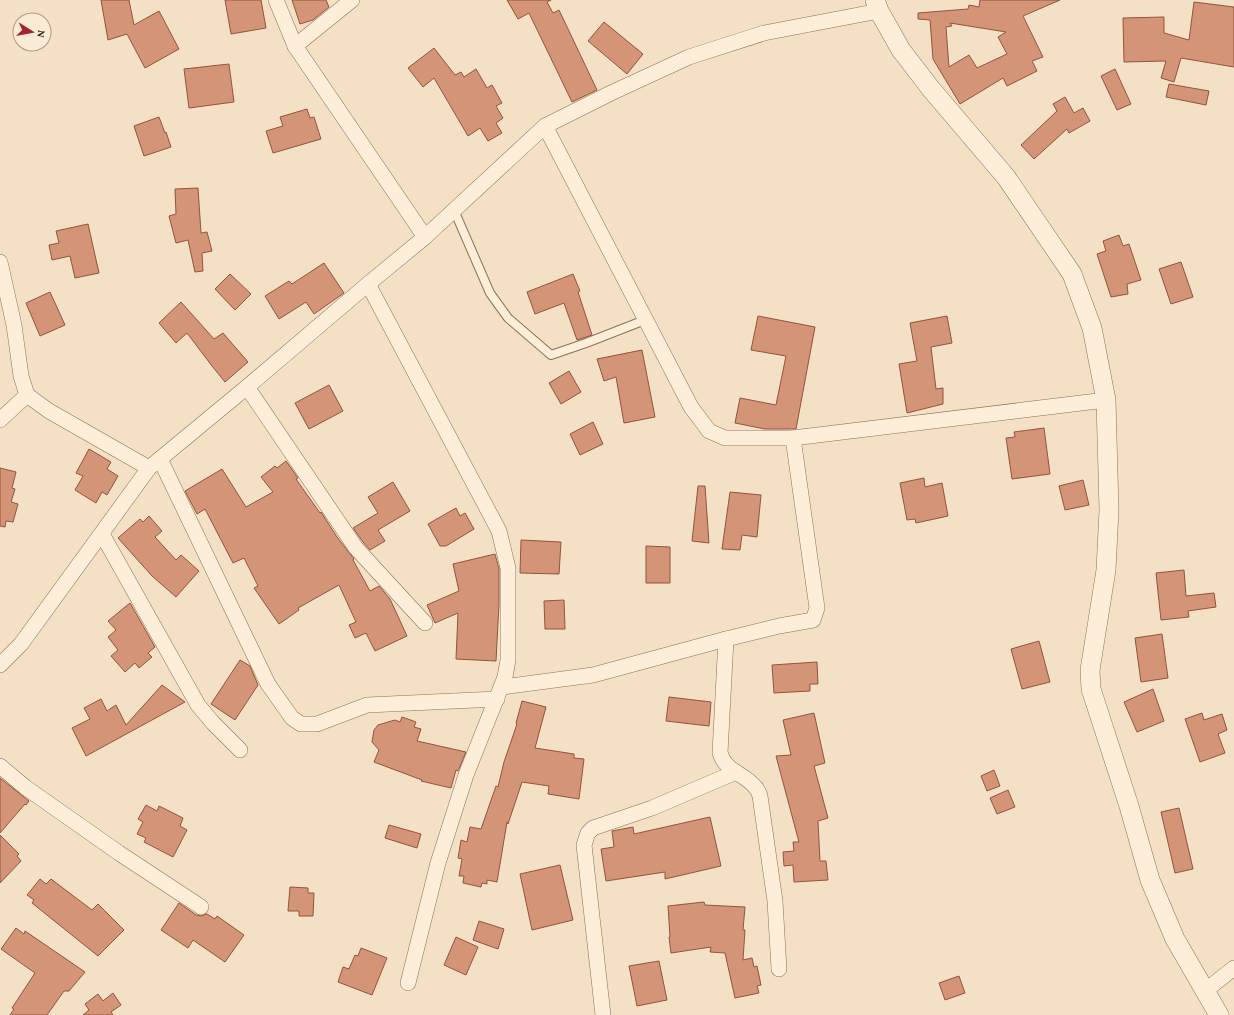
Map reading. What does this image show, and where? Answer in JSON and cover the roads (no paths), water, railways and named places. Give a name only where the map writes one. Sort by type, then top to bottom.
[{"type":"street","points":[[276,0],[295,46],[425,237]]},
{"type":"street","points":[[295,46],[352,0]]},
{"type":"street","points":[[0,664],[21,644],[155,463],[425,237],[545,126],[611,93],[689,57],[764,33],[877,5],[902,50],[931,89],[1006,177],[1072,274],[1092,328],[1106,400],[1109,510],[1106,570],[1090,670],[1091,689],[1129,806],[1150,880],[1175,939],[1219,1015]]},
{"type":"street","points":[[545,126],[691,406],[709,431],[725,438],[793,438],[1106,400]]},
{"type":"street","points":[[0,262],[14,325],[21,376],[26,395],[49,411],[155,463],[268,684],[292,718],[301,724],[317,724],[367,705],[499,693],[593,675],[726,639],[779,626],[813,620],[818,608],[793,438]]},
{"type":"street","points":[[368,284],[499,531],[508,568],[508,660],[505,677],[466,775],[438,862],[408,983]]},
{"type":"street","points":[[247,387],[356,548],[425,623]]},
{"type":"street","points":[[0,420],[26,395]]},
{"type":"street","points":[[102,534],[198,705],[213,723],[240,750]]},
{"type":"street","points":[[726,639],[720,753],[726,766],[756,788],[760,796],[776,902],[779,969]]},
{"type":"street","points":[[0,766],[25,787],[201,907]]},
{"type":"street","points":[[604,1015],[584,845],[588,833],[594,828],[652,808],[736,772]]},
{"type":"street","points":[[1205,991],[1234,968]]},
{"type":"lane","points":[[454,210],[490,293],[508,318],[551,355],[645,320]]}]
